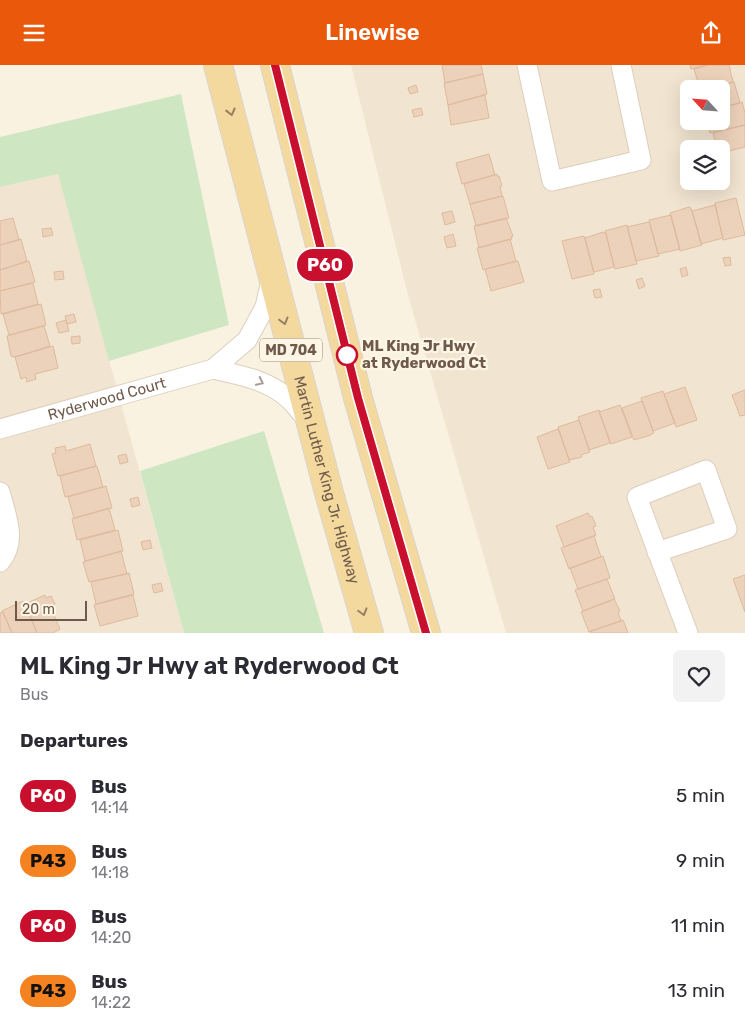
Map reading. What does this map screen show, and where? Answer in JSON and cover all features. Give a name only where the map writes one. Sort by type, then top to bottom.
[{"type":"main road","name":"Martin Luther King Jr. Highway","points":[[218,65],[310,423],[369,633]]},
{"type":"main road","name":"MD 704","points":[[275,65],[358,398],[426,633]]},
{"type":"street","points":[[527,65],[552,181],[641,160],[621,65]]},
{"type":"street","name":"Ryderwood Court","points":[[0,429],[213,369],[247,340],[265,307],[272,275]]},
{"type":"street","name":"Ryderwood Court","points":[[213,369],[247,376],[280,392],[289,399],[310,423]]},
{"type":"street","points":[[658,552],[727,529],[706,470],[637,497],[688,633]]},
{"type":"street","points":[[0,492],[10,536],[6,551],[0,562]]},
{"type":"shaded area","points":[[351,65],[745,65],[745,633],[506,633],[409,299]]},
{"type":"shaded area","points":[[58,174],[184,633],[0,633],[0,187]]},
{"type":"green space","points":[[181,94],[229,325],[109,361],[58,174],[0,187],[0,137]]},
{"type":"green space","points":[[264,431],[324,633],[184,633],[140,471]]},
{"type":"building","points":[[442,65],[481,65],[483,74],[445,83]]},
{"type":"building","points":[[690,65],[708,65],[691,69]]},
{"type":"building","points":[[708,65],[729,65],[733,82],[730,83],[730,80],[697,80],[694,69]]},
{"type":"building","points":[[483,74],[487,94],[448,105],[444,83]]},
{"type":"building","points":[[734,82],[740,103],[730,106],[730,83]]},
{"type":"building","points":[[416,85],[418,92],[410,94],[408,88]]},
{"type":"building","points":[[485,95],[489,118],[451,125],[448,105]]},
{"type":"building","points":[[742,102],[745,113],[745,125],[730,128],[730,105]]},
{"type":"building","points":[[421,108],[423,115],[414,117],[412,110]]},
{"type":"building","points":[[745,125],[745,147],[730,151],[730,140],[715,140],[713,133]]},
{"type":"building","points":[[709,130],[723,130],[710,133]]},
{"type":"building","points":[[489,154],[495,175],[462,184],[456,163]]},
{"type":"building","points":[[497,174],[502,186],[500,187],[502,196],[470,204],[464,184]]},
{"type":"building","points":[[503,196],[509,218],[476,226],[470,204]]},
{"type":"building","points":[[736,198],[745,235],[723,240],[715,203]]},
{"type":"building","points":[[715,205],[723,238],[701,244],[692,211]]},
{"type":"building","points":[[691,208],[702,245],[680,251],[670,213]]},
{"type":"building","points":[[452,211],[455,222],[445,225],[442,213]]},
{"type":"building","points":[[671,215],[680,249],[658,254],[649,220]]},
{"type":"building","points":[[13,218],[19,240],[0,245],[0,221]]},
{"type":"building","points":[[506,218],[513,236],[511,237],[512,239],[479,248],[474,226]]},
{"type":"building","points":[[649,222],[659,256],[636,261],[627,227]]},
{"type":"building","points":[[627,225],[637,264],[615,269],[605,231]]},
{"type":"building","points":[[51,228],[53,235],[43,237],[42,229]]},
{"type":"building","points":[[603,232],[606,233],[614,267],[594,272],[585,238]]},
{"type":"building","points":[[453,234],[456,246],[447,248],[444,237]]},
{"type":"building","points":[[584,236],[594,274],[572,279],[562,241]]},
{"type":"building","points":[[21,239],[27,261],[0,270],[0,245]]},
{"type":"building","points":[[510,239],[516,261],[483,270],[477,248]]},
{"type":"building","points":[[730,257],[731,265],[725,266],[723,258]]},
{"type":"building","points":[[29,261],[35,282],[0,291],[0,270]]},
{"type":"building","points":[[518,261],[524,282],[491,291],[485,269]]},
{"type":"building","points":[[686,267],[688,275],[682,277],[680,269]]},
{"type":"building","points":[[63,271],[64,279],[55,280],[54,272]]},
{"type":"building","points":[[642,278],[645,286],[639,289],[636,280]]},
{"type":"building","points":[[33,283],[38,304],[1,314],[0,291]]},
{"type":"building","points":[[600,289],[602,297],[595,298],[593,290]]},
{"type":"building","points":[[41,304],[46,325],[9,335],[3,314]]},
{"type":"building","points":[[74,314],[76,322],[67,324],[65,316]]},
{"type":"building","points":[[66,320],[69,331],[59,333],[56,323]]},
{"type":"building","points":[[44,326],[50,346],[15,357],[11,356],[7,336]]},
{"type":"building","points":[[80,336],[80,343],[72,344],[71,337]]},
{"type":"building","points":[[53,346],[58,368],[35,374],[36,379],[27,382],[26,377],[21,379],[15,357]]},
{"type":"building","points":[[685,387],[697,420],[676,427],[664,394]]},
{"type":"building","points":[[745,390],[745,415],[740,416],[732,395]]},
{"type":"building","points":[[663,391],[675,423],[653,431],[641,398]]},
{"type":"building","points":[[642,401],[654,433],[634,440],[622,408]]},
{"type":"building","points":[[620,405],[632,437],[611,444],[599,412]]},
{"type":"building","points":[[599,410],[610,443],[589,450],[578,417]]},
{"type":"building","points":[[579,420],[590,452],[581,455],[582,457],[569,460],[558,427]]},
{"type":"building","points":[[558,429],[570,462],[548,469],[537,437]]},
{"type":"building","points":[[90,444],[96,466],[58,476],[52,454],[56,453],[55,448],[65,446],[66,451]]},
{"type":"building","points":[[126,454],[128,462],[120,464],[118,456]]},
{"type":"building","points":[[97,466],[103,487],[65,497],[60,476]]},
{"type":"building","points":[[106,486],[112,508],[74,518],[68,497]]},
{"type":"building","points":[[138,497],[140,505],[132,507],[130,499]]},
{"type":"building","points":[[109,508],[115,530],[77,540],[72,519]]},
{"type":"building","points":[[588,513],[590,517],[592,516],[596,526],[593,527],[596,535],[564,547],[556,526]]},
{"type":"building","points":[[118,530],[123,551],[85,561],[80,540]]},
{"type":"building","points":[[594,536],[601,557],[569,569],[561,548]]},
{"type":"building","points":[[150,540],[152,548],[143,550],[141,542]]},
{"type":"building","points":[[121,551],[127,574],[89,582],[83,562]]},
{"type":"building","points":[[603,556],[610,578],[578,589],[570,568]]},
{"type":"building","points":[[129,573],[134,594],[96,604],[91,582]]},
{"type":"building","points":[[745,575],[745,612],[733,579]]},
{"type":"building","points":[[607,579],[615,599],[583,611],[575,590]]},
{"type":"building","points":[[161,583],[163,591],[154,593],[152,585]]},
{"type":"building","points":[[45,595],[46,598],[51,596],[55,604],[50,606],[60,629],[53,633],[37,633],[25,604]]},
{"type":"building","points":[[133,595],[138,616],[100,626],[94,605]]},
{"type":"building","points":[[614,599],[620,611],[618,612],[621,621],[589,632],[581,612]]},
{"type":"building","points":[[23,601],[37,633],[12,633],[2,611]]},
{"type":"building","points":[[3,612],[12,633],[0,633],[0,613]]},
{"type":"building","points":[[623,620],[628,633],[591,633],[591,631]]},
{"type":"bus line","name":"P60","points":[[275,65],[358,398],[426,633]]},
{"type":"place","name":"ML King Jr Hwy at Ryderwood Ct","points":[[347,355]]}]
